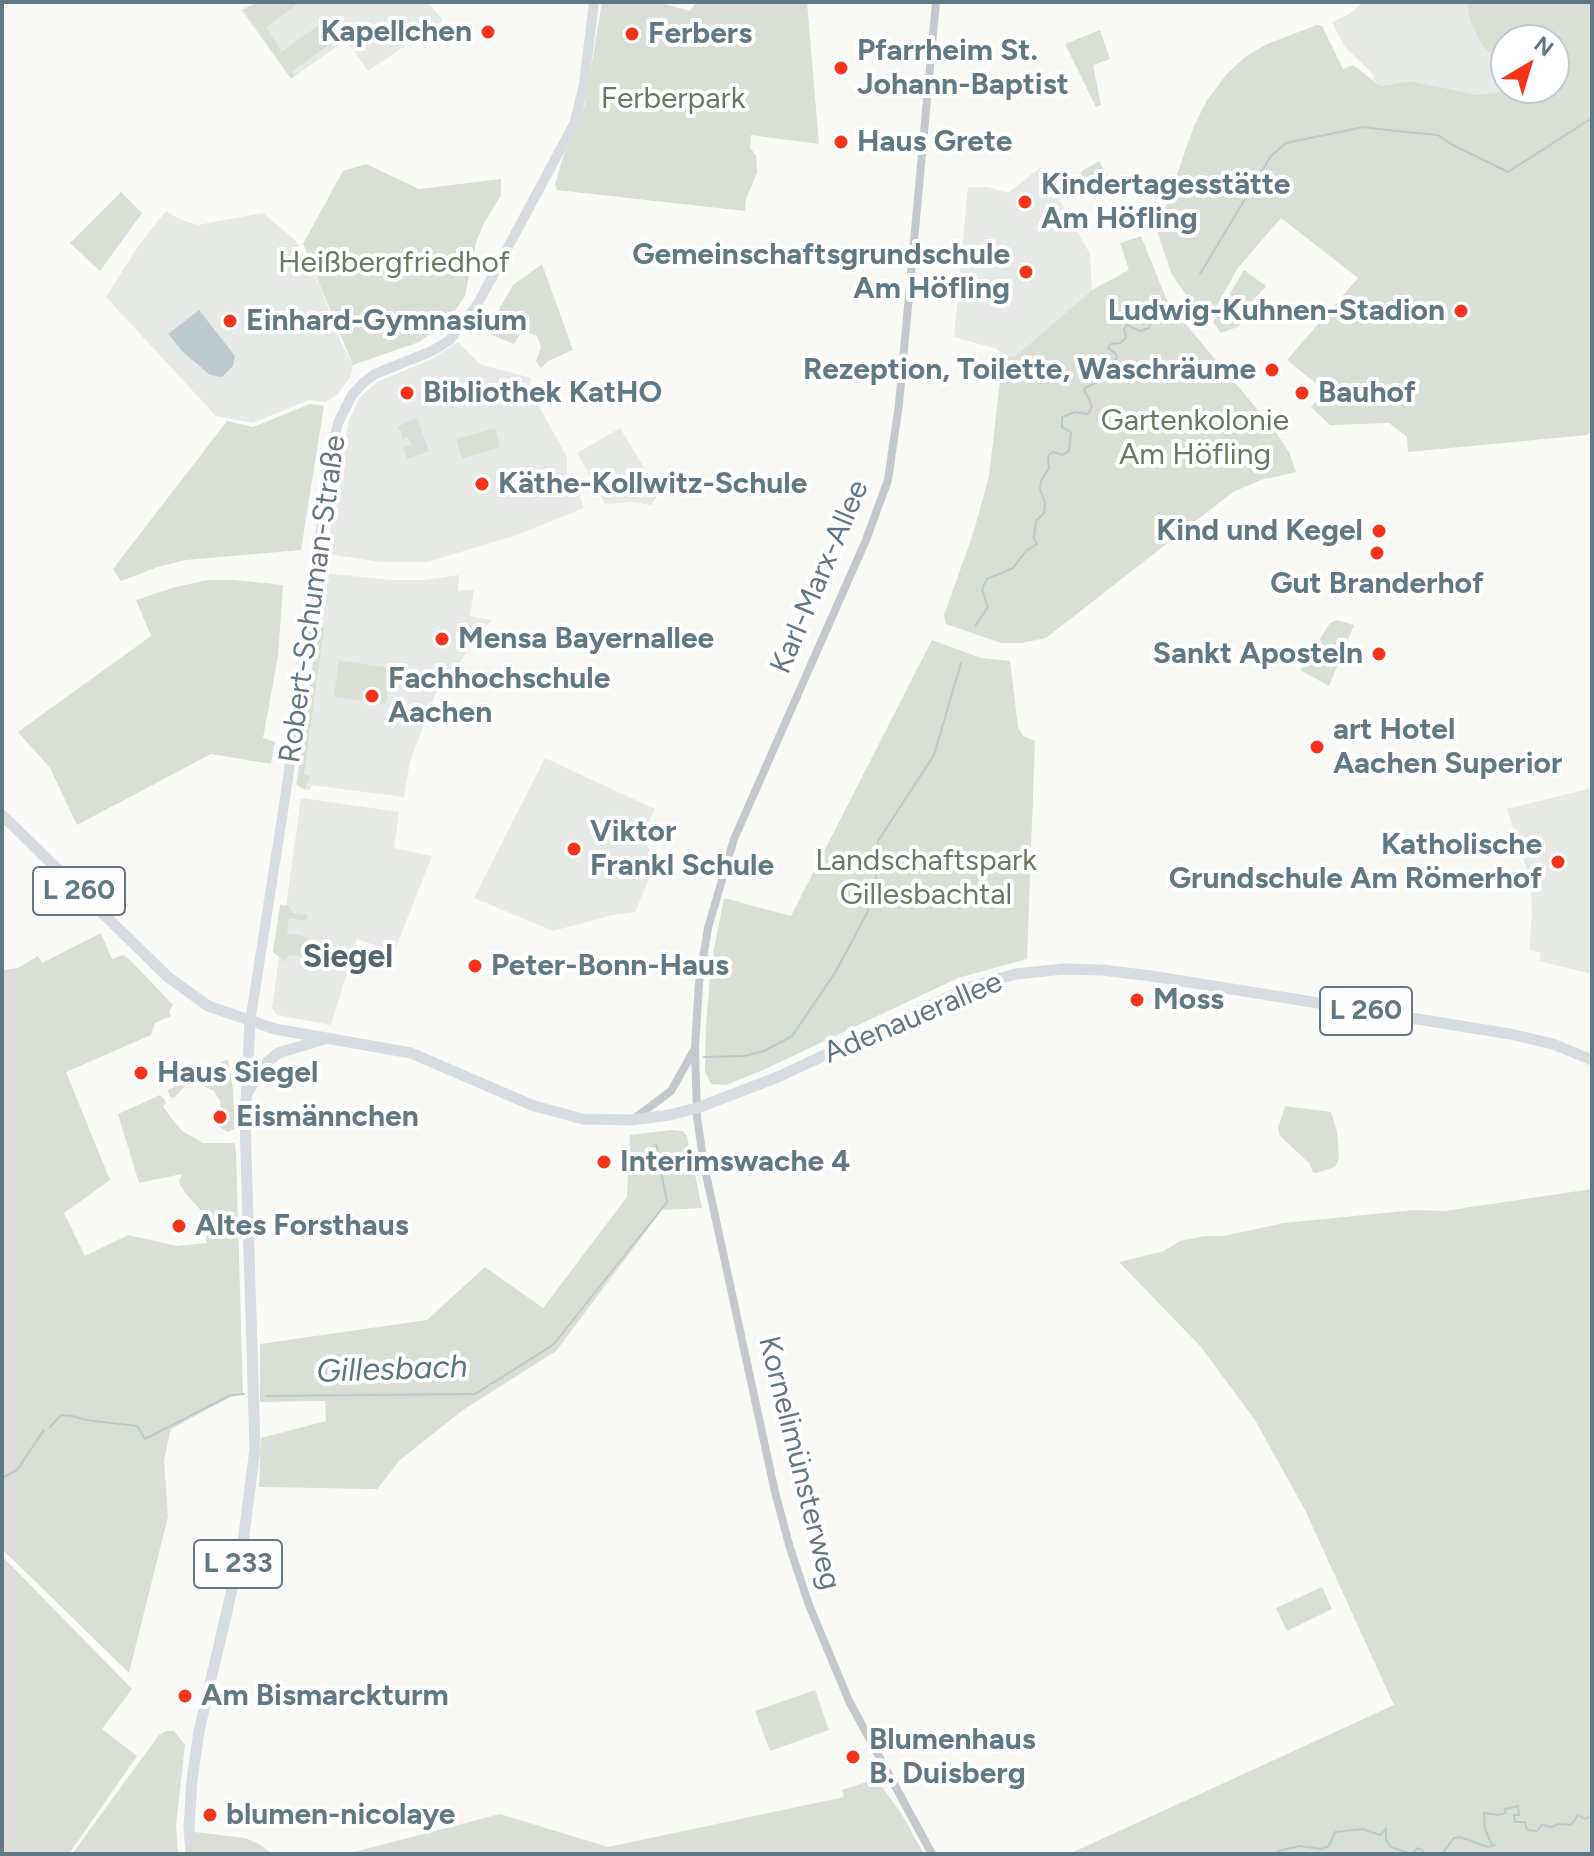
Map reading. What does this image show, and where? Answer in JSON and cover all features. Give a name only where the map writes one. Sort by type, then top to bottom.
[{"type":"main road","name":"Robert-Schuman-Straße","points":[[250,1022],[338,423],[348,402],[363,383],[450,340],[489,285],[578,112],[590,47],[594,2]]},
{"type":"main road","name":"L 260","points":[[2,815],[180,987],[208,1006],[250,1022]]},
{"type":"main road","name":"Adenauerallee","points":[[250,1022],[411,1053],[558,1113],[583,1119],[632,1120],[697,1108],[778,1077],[970,987],[1016,974],[1063,969],[1146,975],[1531,1038],[1564,1047],[1592,1060]]},
{"type":"main road","name":"L 233","points":[[191,1854],[191,1795],[199,1731],[243,1542],[255,1449],[246,1096],[250,1022]]},
{"type":"main road","points":[[246,1096],[262,1067],[278,1053],[329,1038]]},
{"type":"street","name":"Karl-Marx-Allee","points":[[697,1108],[695,1048],[699,983],[708,928],[734,839],[866,540],[888,480],[899,404],[936,2]]},
{"type":"street","points":[[632,1120],[671,1091],[695,1048]]},
{"type":"street","name":"Kornelimünsterweg","points":[[697,1108],[704,1165],[790,1548],[809,1605],[849,1701],[932,1854]]},
{"type":"shaded area","points":[[257,2],[428,2],[443,20],[368,71],[346,40],[291,79],[241,10]]},
{"type":"shaded area","points":[[1364,2],[1467,2],[1470,21],[1490,48],[1490,93],[1478,95],[1410,81],[1380,86],[1373,79],[1375,76],[1345,47],[1332,22]]},
{"type":"shaded area","name":"Gemeinschaftsgrundschule Am Höfling","points":[[1041,167],[1090,254],[1092,290],[1014,357],[954,337],[968,187],[988,187],[1008,193]]},
{"type":"shaded area","name":"Einhard-Gymnasium","points":[[166,211],[198,225],[263,213],[296,241],[320,286],[342,345],[353,365],[350,378],[336,396],[325,402],[309,400],[253,423],[216,416],[106,297],[139,245]]},
{"type":"shaded area","points":[[199,310],[235,356],[233,366],[222,377],[210,375],[183,352],[168,334]]},
{"type":"shaded area","name":"Käthe-Kollwitz-Schule","points":[[458,342],[480,364],[531,378],[529,388],[567,457],[567,477],[577,490],[584,508],[514,536],[427,562],[380,562],[329,554],[332,505],[349,420],[360,397],[377,382],[432,359]]},
{"type":"shaded area","points":[[620,428],[659,492],[652,505],[631,502],[605,504],[577,453]]},
{"type":"shaded area","name":"Fachhochschule Aachen","points":[[325,573],[390,580],[426,580],[459,575],[458,591],[474,589],[470,616],[491,620],[447,677],[442,677],[410,761],[404,797],[312,785],[310,790],[301,789],[296,784]]},
{"type":"shaded area","name":"Viktor Frankl Schule","points":[[545,758],[655,809],[641,838],[657,860],[635,912],[553,931],[474,898]]},
{"type":"shaded area","name":"Katholische Grundschule Am Römerhof","points":[[1592,788],[1592,974],[1539,961],[1541,953],[1529,950],[1531,882],[1507,809]]},
{"type":"shaded area","points":[[301,798],[399,812],[394,848],[432,856],[394,952],[357,939],[331,1025],[277,1015],[272,1008]]},
{"type":"green space","points":[[259,2],[300,2],[266,27],[280,53],[319,25],[332,43],[292,71],[295,75],[291,78],[243,10]]},
{"type":"green space","name":"Ferberpark","points":[[602,2],[658,2],[690,11],[696,2],[807,2],[819,144],[751,135],[750,148],[756,155],[757,173],[746,199],[745,211],[557,190],[555,185],[563,157],[585,105]]},
{"type":"green space","points":[[1467,2],[1592,2],[1592,429],[1587,435],[1408,452],[1407,437],[1389,423],[1330,425],[1311,407],[1325,391],[1287,360],[1358,278],[1281,218],[1237,269],[1207,324],[1172,275],[1157,231],[1194,126],[1207,100],[1227,74],[1245,57],[1267,44],[1317,25],[1322,26],[1343,69],[1353,65],[1380,86],[1410,81],[1478,95],[1490,93],[1490,104],[1570,104],[1570,24],[1490,24],[1490,53],[1482,45],[1470,21]]},
{"type":"green space","points":[[1100,30],[1110,59],[1093,65],[1101,105],[1096,107],[1065,44]]},
{"type":"green space","points":[[1099,161],[1114,187],[1094,198],[1080,172]]},
{"type":"green space","name":"Heißbergfriedhof","points":[[366,164],[419,189],[501,179],[501,195],[476,242],[465,296],[447,322],[419,342],[353,365],[303,244],[343,171]]},
{"type":"green space","points":[[121,192],[142,213],[100,271],[70,243]]},
{"type":"green space","name":"Gartenkolonie Am Höfling","points":[[1141,236],[1168,303],[1273,428],[1289,452],[1296,472],[1261,480],[1233,492],[1046,638],[1001,643],[946,624],[944,615],[973,534],[989,476],[1003,355],[1014,357],[1092,290],[1129,270],[1120,243]]},
{"type":"green space","points":[[542,264],[573,350],[548,361],[541,368],[536,361],[541,347],[537,336],[525,332],[514,344],[489,334],[489,327],[513,285]]},
{"type":"green space","points":[[1244,270],[1266,286],[1240,316],[1240,326],[1221,333],[1213,322]]},
{"type":"green space","points":[[310,404],[324,406],[301,550],[186,560],[121,581],[113,569],[227,421],[253,427]]},
{"type":"green space","points":[[417,418],[429,451],[407,459],[403,448],[411,445],[408,437],[402,439],[397,427]]},
{"type":"green space","points":[[495,428],[500,447],[462,459],[456,439]]},
{"type":"green space","points":[[207,580],[283,585],[278,656],[263,738],[275,742],[271,764],[211,754],[77,825],[50,768],[18,732],[151,636],[136,600]]},
{"type":"green space","points":[[1337,620],[1354,625],[1329,686],[1300,670],[1330,623]]},
{"type":"green space","points":[[319,621],[324,628],[304,774],[310,776],[305,789],[297,785]]},
{"type":"green space","name":"Landschaftspark Gillesbachtal","points":[[932,640],[981,658],[1010,661],[1018,727],[1023,736],[1035,741],[1027,959],[958,978],[761,1071],[726,1085],[711,1084],[705,1071],[706,1025],[711,965],[724,898],[791,916]]},
{"type":"green space","points":[[337,660],[391,668],[386,704],[331,696],[334,696]]},
{"type":"green space","points":[[280,905],[289,906],[293,913],[308,915],[307,921],[289,918],[287,933],[308,937],[305,957],[288,955],[286,962],[273,952]]},
{"type":"green space","points":[[101,933],[112,959],[123,955],[130,960],[173,1005],[169,1011],[171,1016],[155,1023],[151,1035],[66,1072],[110,1180],[64,1213],[85,1256],[128,1235],[177,1246],[207,1243],[206,1237],[213,1229],[209,1219],[185,1193],[179,1182],[182,1174],[139,1183],[118,1114],[160,1095],[166,1103],[163,1106],[182,1131],[203,1143],[235,1144],[236,1151],[243,1395],[230,1397],[171,1429],[164,1460],[168,1517],[129,1673],[2,1549],[2,970],[18,968],[38,956],[42,963]]},
{"type":"green space","points":[[226,1060],[233,1090],[235,1129],[227,1132],[217,1125],[223,1125],[220,1101],[214,1091],[202,1082],[185,1086],[174,1098],[170,1097],[168,1090]]},
{"type":"green space","points":[[1285,1106],[1331,1112],[1337,1132],[1339,1158],[1335,1167],[1313,1172],[1309,1163],[1280,1136],[1278,1128]]},
{"type":"green space","points":[[683,1131],[687,1136],[702,1208],[662,1210],[556,1351],[463,1410],[400,1460],[377,1489],[259,1487],[261,1438],[326,1421],[325,1401],[260,1402],[260,1344],[427,1320],[485,1267],[543,1308],[627,1197],[630,1135]]},
{"type":"green space","points":[[1592,1189],[1592,1854],[1069,1854],[1394,1705],[1305,1510],[1255,1420],[1201,1347],[1119,1262],[1164,1251],[1180,1241],[1224,1236],[1284,1223],[1414,1210],[1444,1211]]},
{"type":"green space","points":[[2,1556],[132,1689],[102,1729],[137,1756],[69,1854],[2,1854]]},
{"type":"green space","points":[[1322,1587],[1332,1609],[1287,1631],[1276,1608]]},
{"type":"green space","points":[[815,1690],[829,1730],[770,1751],[755,1711]]},
{"type":"green space","points":[[174,1731],[185,1745],[176,1826],[178,1854],[72,1854],[159,1735]]},
{"type":"green space","points":[[876,1779],[901,1813],[924,1854],[347,1854],[500,1814],[608,1847],[844,1797],[842,1790]]},
{"type":"green space","points":[[195,1832],[245,1838],[273,1854],[196,1854]]},
{"type":"waterway","name":"Gillesbach","points":[[1397,131],[1438,135],[1508,172],[1592,118]]},
{"type":"waterway","name":"Gillesbach","points":[[1200,274],[1271,156],[1286,143],[1364,127],[1395,131]]},
{"type":"waterway","name":"Gillesbach","points":[[975,626],[988,607],[982,589],[987,579],[1013,568],[1026,551],[1037,544],[1034,538],[1036,521],[1044,513],[1045,503],[1040,489],[1049,468],[1048,456],[1053,452],[1062,455],[1069,451],[1071,432],[1062,427],[1062,417],[1075,412],[1088,414],[1092,407],[1085,388],[1108,377],[1112,371],[1110,365],[1117,358],[1108,348],[1126,338],[1124,329],[1127,325],[1140,331],[1149,328],[1153,316],[1148,314],[1149,311],[1159,306]]},
{"type":"waterway","name":"Gillesbach","points":[[704,1057],[744,1056],[764,1051],[792,1036],[835,973],[867,913],[876,880],[878,841],[934,755],[961,663]]},
{"type":"waterway","name":"Gillesbach","points":[[266,1396],[475,1394],[553,1345],[667,1202],[656,1144]]},
{"type":"waterway","name":"Gillesbach","points":[[50,1427],[61,1415],[72,1416],[137,1426],[145,1439],[231,1395],[244,1394]]},
{"type":"waterway","name":"Gillesbach","points":[[2,1478],[17,1470],[44,1430]]},
{"type":"waterway","points":[[1442,1854],[1454,1838],[1460,1837],[1488,1847],[1495,1845],[1485,1829],[1484,1813],[1498,1815],[1506,1813],[1505,1809],[1518,1806],[1519,1815],[1514,1815],[1515,1822],[1525,1822],[1527,1830],[1537,1831],[1542,1825],[1571,1825],[1578,1815],[1585,1819],[1592,1815]]},
{"type":"waterway","points":[[1276,1854],[1300,1846],[1321,1849],[1329,1846],[1335,1832],[1363,1829],[1380,1835],[1386,1829],[1386,1840],[1391,1847],[1411,1854]]},
{"type":"waterway","points":[[1412,1853],[1418,1848],[1427,1854]]},
{"type":"place","name":"Kapellchen","points":[[488,32]]},
{"type":"place","name":"Ferbers","points":[[632,34]]},
{"type":"place","name":"Pfarrheim St. Johann-Baptist","points":[[841,68]]},
{"type":"place","name":"Haus Grete","points":[[841,142]]},
{"type":"place","name":"Kindertagesstätte Am Höfling","points":[[1025,202]]},
{"type":"place","name":"Gemeinschaftsgrundschule Am Höfling","points":[[1026,272]]},
{"type":"place","name":"Ludwig-Kuhnen-Stadion","points":[[1461,311]]},
{"type":"place","name":"Einhard-Gymnasium","points":[[230,321]]},
{"type":"place","name":"Rezeption, Toilette, Waschräume","points":[[1272,370]]},
{"type":"place","name":"Bibliothek KatHO","points":[[407,393]]},
{"type":"place","name":"Bauhof","points":[[1302,393]]},
{"type":"place","name":"Käthe-Kollwitz-Schule","points":[[482,484]]},
{"type":"place","name":"Kind und Kegel","points":[[1379,531]]},
{"type":"place","name":"Gut Branderhof","points":[[1377,553]]},
{"type":"place","name":"Mensa Bayernallee","points":[[442,639]]},
{"type":"place","name":"Sankt Aposteln","points":[[1379,654]]},
{"type":"place","name":"Fachhochschule Aachen","points":[[372,696]]},
{"type":"place","name":"art Hotel Aachen Superior","points":[[1317,747]]},
{"type":"place","name":"Viktor Frankl Schule","points":[[574,849]]},
{"type":"place","name":"Katholische Grundschule Am Römerhof","points":[[1558,862]]},
{"type":"place","name":"Peter-Bonn-Haus","points":[[475,966]]},
{"type":"place","name":"Moss","points":[[1137,1000]]},
{"type":"place","name":"Haus Siegel","points":[[141,1073]]},
{"type":"place","name":"Eismännchen","points":[[220,1117]]},
{"type":"place","name":"Interimswache 4","points":[[604,1162]]},
{"type":"place","name":"Altes Forsthaus","points":[[179,1226]]},
{"type":"place","name":"Am Bismarckturm","points":[[185,1696]]},
{"type":"place","name":"Blumenhaus B. Duisberg","points":[[853,1757]]},
{"type":"place","name":"blumen-nicolaye","points":[[210,1815]]},
{"type":"district","name":"Siegel","points":[[348,958]]}]
